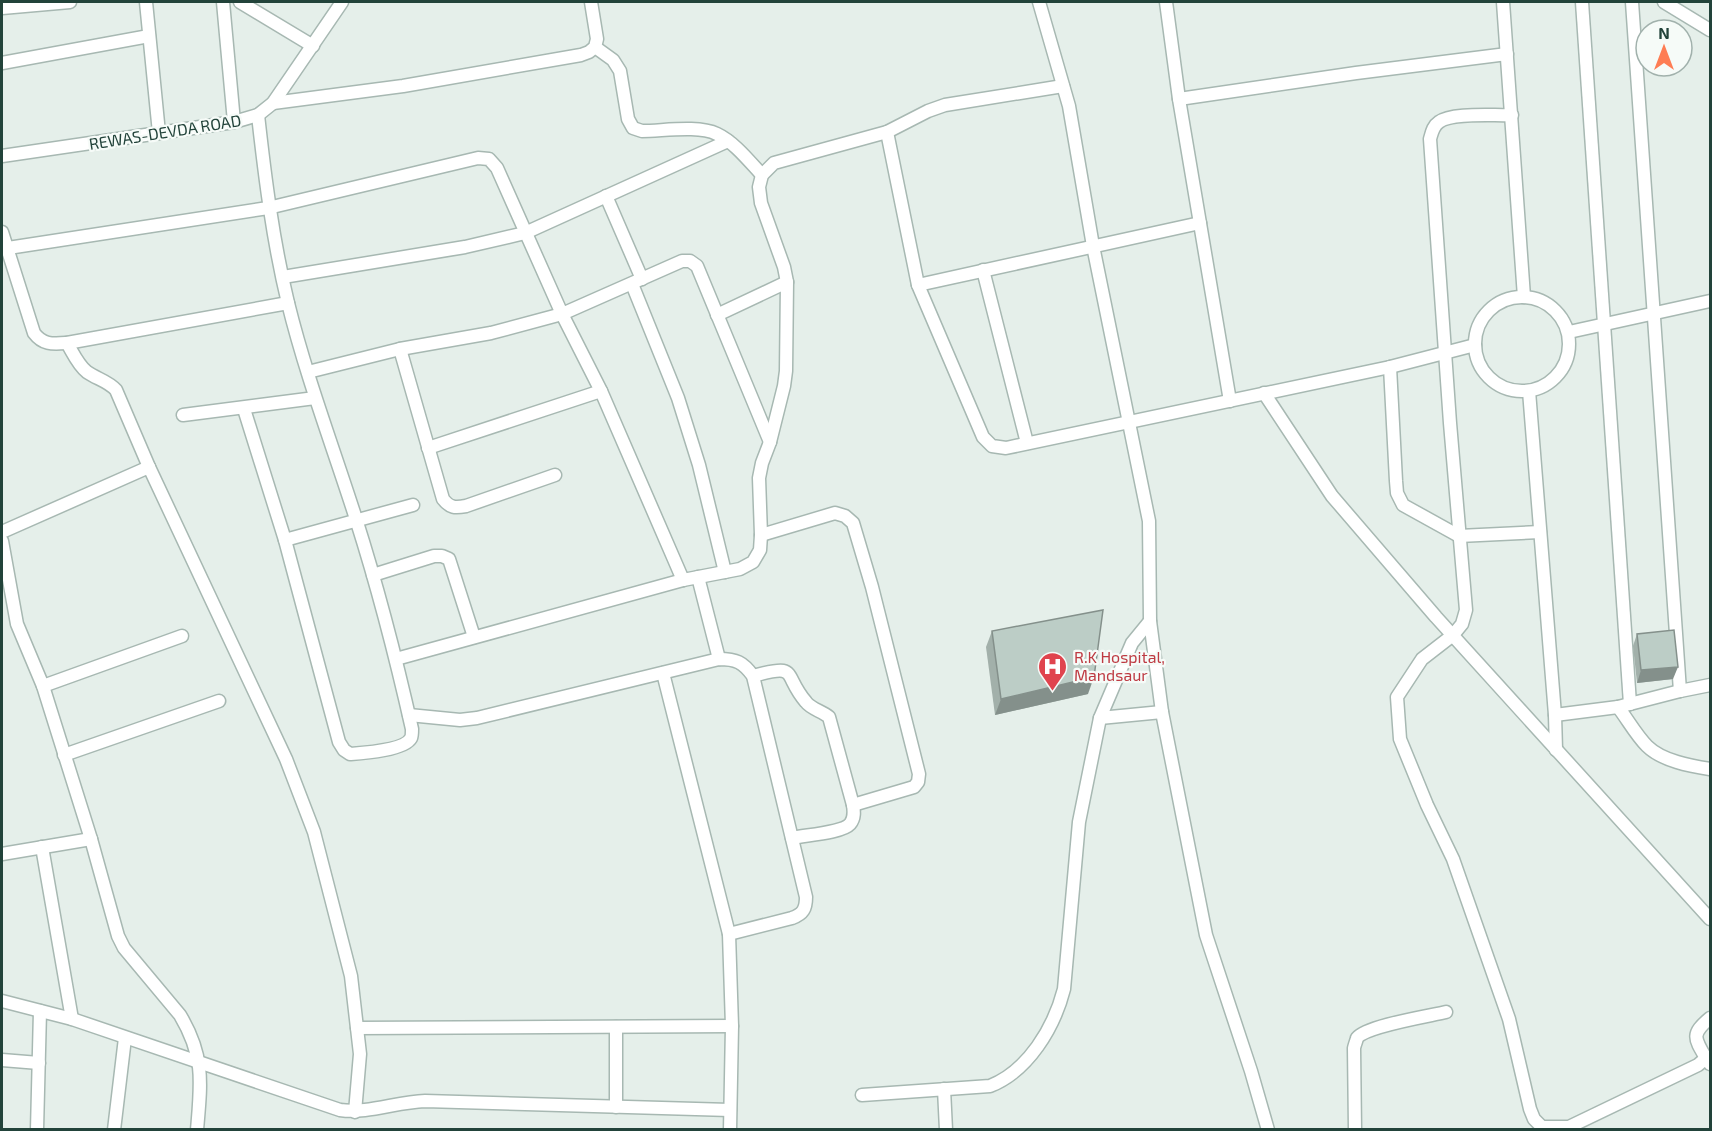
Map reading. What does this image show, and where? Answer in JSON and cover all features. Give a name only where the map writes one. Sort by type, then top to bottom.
[{"type":"street","points":[[2,8],[70,2]]},
{"type":"street","points":[[146,2],[159,133]]},
{"type":"street","points":[[223,2],[234,122]]},
{"type":"street","points":[[240,2],[313,46]]},
{"type":"street","name":"REWAS-DEVDA ROAD","points":[[2,156],[234,122],[258,115],[273,103],[342,2]]},
{"type":"street","points":[[273,103],[403,86],[581,55],[595,47],[597,39],[591,2]]},
{"type":"street","points":[[1040,2],[1069,106],[1093,246],[1149,521],[1150,621],[1162,712],[1210,949],[1251,1071],[1268,1130]]},
{"type":"street","points":[[1166,2],[1179,99],[1230,401]]},
{"type":"street","points":[[1503,2],[1524,297]]},
{"type":"street","points":[[1582,2],[1624,706],[1648,747],[1661,755],[1710,769]]},
{"type":"street","points":[[1632,2],[1680,691]]},
{"type":"street","points":[[1664,2],[1710,30]]},
{"type":"street","points":[[2,63],[149,36]]},
{"type":"street","points":[[595,47],[613,60],[620,71],[628,119],[633,128],[642,131],[701,129],[716,133],[728,141],[762,175]]},
{"type":"street","points":[[1179,99],[1507,54]]},
{"type":"street","points":[[396,659],[683,580],[740,569],[753,562],[760,550],[762,535],[759,478],[770,442],[786,371],[787,282],[762,203],[759,187],[762,175],[774,163],[887,132],[945,105],[1064,86]]},
{"type":"street","points":[[244,409],[285,540],[339,742],[350,754],[406,744],[411,738],[412,729],[396,659],[373,575],[315,398],[288,303],[268,208],[258,115]]},
{"type":"street","points":[[1512,115],[1456,117],[1441,120],[1433,127],[1430,139],[1466,610],[1462,624],[1453,635],[1422,659],[1397,697],[1400,739],[1426,805],[1453,860],[1509,1019],[1530,1109],[1540,1128],[1569,1126],[1708,1061],[1697,1044],[1696,1035],[1698,1028],[1710,1018]]},
{"type":"street","points":[[887,132],[918,285],[983,437],[992,446],[1006,448],[1129,420],[1390,367],[1475,345]]},
{"type":"street","points":[[283,277],[454,249],[525,233],[728,141]]},
{"type":"street","points":[[8,248],[268,208],[478,158],[489,159],[497,168],[562,314],[601,391],[683,580]]},
{"type":"street","points":[[606,196],[678,398],[699,465],[725,572]]},
{"type":"street","points":[[918,285],[1200,223]]},
{"type":"street","points":[[2,232],[34,333],[39,340],[48,344],[67,344],[288,303]]},
{"type":"street","points":[[308,372],[400,349],[475,336],[562,314],[682,261],[690,261],[697,266],[770,442]]},
{"type":"street","points":[[983,270],[1027,443]]},
{"type":"street","points":[[717,315],[787,282]]},
{"type":"street","points":[[1524,297],[1539,300],[1552,308],[1562,319],[1569,332],[1569,348],[1565,363],[1556,376],[1544,386],[1529,391],[1513,390],[1498,385],[1482,368],[1475,345],[1477,330],[1484,317],[1495,306],[1508,299],[1524,297]]},
{"type":"street","points":[[1569,332],[1710,301]]},
{"type":"street","points":[[67,344],[83,368],[109,383],[116,390],[149,466],[286,759],[308,815],[348,962],[360,1054],[354,1112]]},
{"type":"street","points":[[400,349],[443,499],[448,506],[455,508],[466,506],[555,475]]},
{"type":"street","points":[[1390,367],[1397,493],[1403,505],[1459,536],[1540,532]]},
{"type":"street","points":[[428,448],[601,391]]},
{"type":"street","points":[[1529,391],[1556,750]]},
{"type":"street","points":[[1264,393],[1332,496],[1453,635],[1710,919]]},
{"type":"street","points":[[183,415],[244,409],[315,398]]},
{"type":"street","points":[[2,532],[149,466]]},
{"type":"street","points":[[285,540],[413,505]]},
{"type":"street","points":[[762,535],[835,513],[845,516],[853,523],[872,587],[919,774],[914,788],[853,805]]},
{"type":"street","points":[[2,541],[17,624],[43,686],[92,839],[118,936],[124,948],[180,1015],[200,1064],[201,1085],[196,1130]]},
{"type":"street","points":[[373,575],[434,556],[449,559],[474,637]]},
{"type":"street","points":[[698,577],[719,659]]},
{"type":"street","points":[[862,1095],[990,1086],[1003,1081],[1027,1061],[1038,1046],[1060,1004],[1064,989],[1078,822],[1100,718],[1132,643],[1150,621]]},
{"type":"street","points":[[43,686],[182,636]]},
{"type":"street","points":[[409,716],[459,720],[477,718],[719,659],[734,659],[746,665],[753,676],[806,897],[806,907],[801,914],[792,918],[729,934]]},
{"type":"street","points":[[753,676],[775,670],[785,671],[806,703],[823,711],[829,717],[853,805],[854,816],[850,824],[842,829],[792,838]]},
{"type":"street","points":[[663,673],[729,934],[732,1026],[730,1130]]},
{"type":"street","points":[[1555,715],[1624,706],[1710,685]]},
{"type":"street","points":[[64,755],[219,700]]},
{"type":"street","points":[[1100,718],[1162,712]]},
{"type":"street","points":[[2,854],[92,839]]},
{"type":"street","points":[[42,847],[72,1019]]},
{"type":"street","points":[[2,1001],[72,1019],[340,1110],[354,1112],[425,1101],[730,1110]]},
{"type":"street","points":[[37,1130],[40,1011]]},
{"type":"street","points":[[1355,1130],[1354,1048],[1357,1039],[1364,1033],[1393,1024],[1446,1012]]},
{"type":"street","points":[[357,1028],[732,1026]]},
{"type":"street","points":[[616,1027],[616,1107]]},
{"type":"street","points":[[114,1130],[125,1038]]},
{"type":"street","points":[[2,1060],[39,1063]]},
{"type":"street","points":[[944,1089],[946,1130]]},
{"type":"building","points":[[1103,610],[1094,677],[1001,699],[992,631]]},
{"type":"building","points":[[1674,630],[1678,667],[1641,670],[1637,634]]},
{"type":"place","name":"R.K Hospital, Mandsaur","points":[[1053,692]]}]
